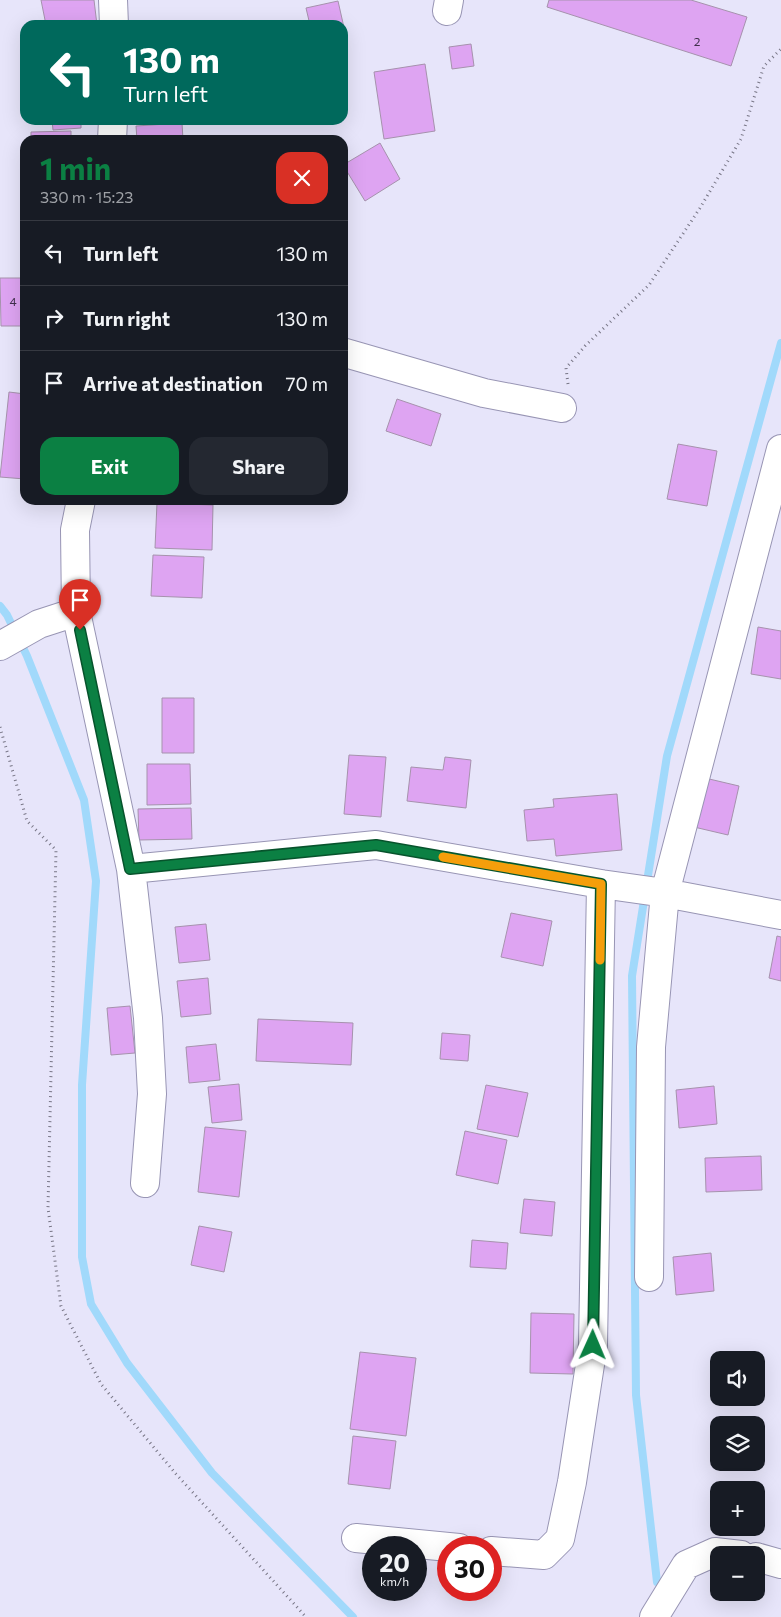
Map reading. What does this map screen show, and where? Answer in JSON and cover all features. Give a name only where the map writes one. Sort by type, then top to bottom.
[{"type":"street","points":[[113,0],[114,20]]},
{"type":"street","points":[[348,354],[484,393],[562,408]]},
{"type":"street","points":[[649,1277],[652,891],[781,449]]},
{"type":"street","points":[[80,505],[75,530],[76,612],[130,869],[148,1018],[152,1094],[145,1183]]},
{"type":"street","points":[[0,646],[39,624],[76,612]]},
{"type":"street","points":[[130,869],[376,845],[652,891],[781,915]]},
{"type":"street","points":[[502,1552],[544,1556],[560,1539],[572,1482],[593,1345],[601,884]]},
{"type":"street","points":[[356,1538],[437,1546]]},
{"type":"street","points":[[654,1617],[686,1565],[710,1554]]},
{"type":"street","points":[[765,1560],[781,1564]]},
{"type":"path","points":[[562,408],[569,396],[566,368],[585,346],[649,285],[700,208],[741,139],[764,66],[781,50]]},
{"type":"path","points":[[0,727],[28,820],[56,850],[48,1208],[61,1306],[101,1384],[176,1474],[306,1617]]},
{"type":"building","points":[[41,0],[94,0],[96,20],[45,20]]},
{"type":"building","points":[[549,0],[691,0],[747,17],[731,66],[547,7]]},
{"type":"building","points":[[338,1],[342,20],[309,20],[306,8]]},
{"type":"building","points":[[471,44],[474,66],[452,69],[449,47]]},
{"type":"building","points":[[425,64],[435,131],[384,139],[374,72]]},
{"type":"building","points":[[52,125],[81,125],[81,128],[53,130]]},
{"type":"building","points":[[182,125],[183,135],[137,135],[136,126]]},
{"type":"building","points":[[71,131],[71,135],[31,135],[31,132]]},
{"type":"building","points":[[380,143],[400,179],[365,201],[348,173],[348,162]]},
{"type":"building","points":[[0,278],[20,278],[20,326],[1,326]]},
{"type":"building","points":[[9,392],[20,393],[20,479],[0,477]]},
{"type":"building","points":[[397,399],[441,414],[431,446],[386,431]]},
{"type":"building","points":[[678,444],[717,451],[707,506],[667,499]]},
{"type":"building","points":[[157,505],[213,505],[212,550],[155,548]]},
{"type":"building","points":[[153,555],[204,557],[202,598],[151,596]]},
{"type":"building","points":[[758,627],[781,631],[781,679],[751,674]]},
{"type":"building","points":[[162,698],[194,698],[194,753],[162,753]]},
{"type":"building","points":[[349,755],[386,757],[381,817],[344,814]]},
{"type":"building","points":[[445,757],[471,760],[466,808],[407,801],[411,767],[443,770]]},
{"type":"building","points":[[147,764],[190,764],[191,804],[147,805]]},
{"type":"building","points":[[705,778],[739,786],[728,835],[694,827]]},
{"type":"building","points":[[617,794],[622,850],[556,856],[554,839],[527,841],[524,810],[554,807],[553,799]]},
{"type":"building","points":[[191,808],[192,839],[139,840],[138,809]]},
{"type":"building","points":[[511,913],[552,921],[543,966],[501,957]]},
{"type":"building","points":[[206,924],[210,960],[179,963],[175,927]]},
{"type":"building","points":[[777,936],[781,937],[781,981],[769,978]]},
{"type":"building","points":[[208,978],[211,1014],[181,1017],[177,981]]},
{"type":"building","points":[[130,1006],[135,1053],[111,1055],[107,1008]]},
{"type":"building","points":[[258,1019],[353,1023],[351,1065],[256,1061]]},
{"type":"building","points":[[442,1033],[470,1035],[468,1061],[440,1059]]},
{"type":"building","points":[[216,1044],[220,1080],[189,1083],[186,1047]]},
{"type":"building","points":[[239,1084],[242,1120],[212,1123],[208,1087]]},
{"type":"building","points":[[486,1085],[528,1093],[518,1137],[477,1129]]},
{"type":"building","points":[[714,1086],[717,1124],[679,1128],[676,1090]]},
{"type":"building","points":[[205,1127],[246,1131],[239,1197],[198,1192]]},
{"type":"building","points":[[465,1131],[507,1140],[498,1184],[456,1175]]},
{"type":"building","points":[[761,1156],[762,1190],[706,1192],[705,1158]]},
{"type":"building","points":[[524,1199],[555,1202],[552,1236],[520,1233]]},
{"type":"building","points":[[199,1226],[232,1232],[224,1272],[191,1265]]},
{"type":"building","points":[[472,1240],[508,1243],[506,1269],[470,1267]]},
{"type":"building","points":[[711,1253],[714,1291],[676,1295],[673,1257]]},
{"type":"building","points":[[531,1313],[574,1314],[573,1374],[530,1373]]},
{"type":"building","points":[[360,1352],[416,1358],[406,1436],[350,1429]]},
{"type":"building","points":[[353,1436],[396,1441],[390,1489],[348,1484]]},
{"type":"waterway","points":[[657,1582],[636,1395],[632,976],[667,756],[781,343]]},
{"type":"waterway","points":[[0,606],[7,615],[27,656],[84,800],[96,881],[82,1085],[82,1257],[91,1304],[127,1363],[212,1473],[353,1617]]},
{"type":"slow traffic","points":[[443,857],[601,884],[600,960]]},
{"type":"route","points":[[80,630],[130,869],[376,845],[601,884],[593,1345]]}]
